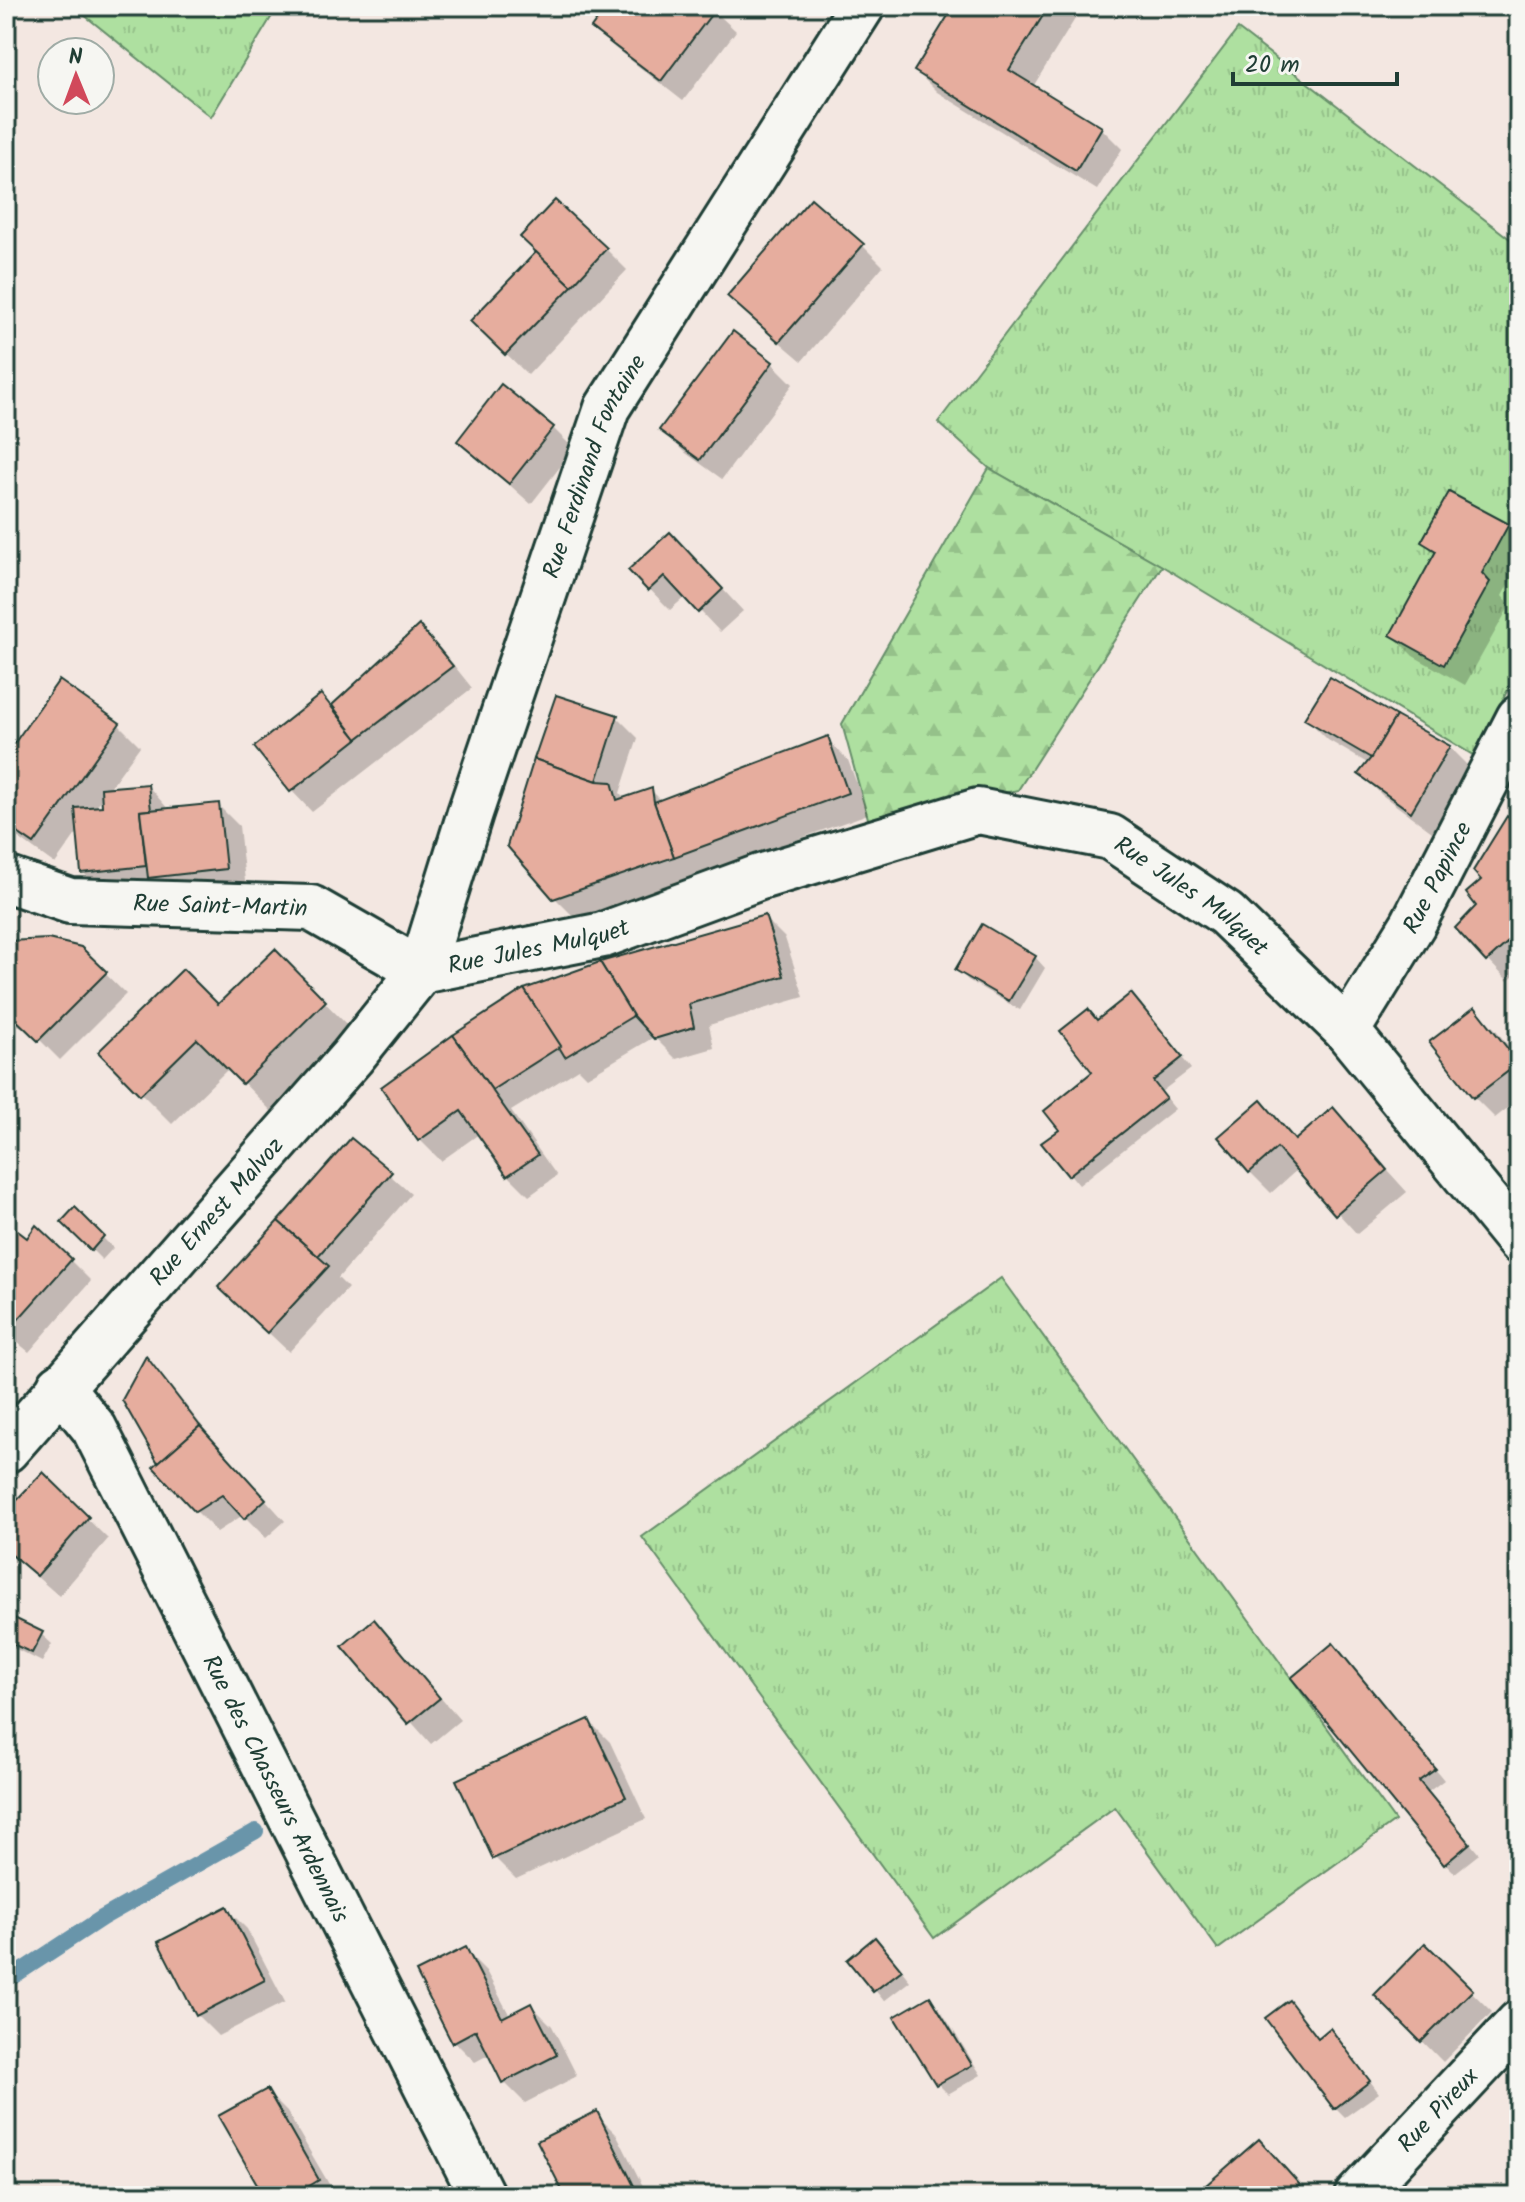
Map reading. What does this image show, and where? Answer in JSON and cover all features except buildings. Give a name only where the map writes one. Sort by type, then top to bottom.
[{"type":"street","name":"Rue Ferdinand Fontaine","points":[[421,971],[470,813],[607,408],[862,6]]},
{"type":"street","name":"Rue Papince","points":[[1347,1031],[1413,924],[1519,718]]},
{"type":"street","name":"Rue Jules Mulquet","points":[[421,971],[603,935],[760,877],[978,811],[1110,837],[1226,914],[1347,1031],[1519,1241]]},
{"type":"street","name":"Rue Saint-Martin","points":[[6,879],[70,901],[311,908],[421,971]]},
{"type":"street","name":"Rue Ernest Malvoz","points":[[6,1450],[352,1057],[421,971]]},
{"type":"street","name":"Rue des Chasseurs Ardennais","points":[[60,1386],[94,1428],[482,2196]]},
{"type":"street","name":"Rue Pireux","points":[[1357,2196],[1519,2023]]},
{"type":"green space","points":[[73,6],[278,6],[211,117],[116,41],[116,36],[110,36]]},
{"type":"green space","points":[[1238,29],[1519,246],[1519,669],[1473,755],[1162,566],[989,468],[938,422]]},
{"type":"green space","points":[[989,468],[1162,566],[1018,790],[869,822],[842,724]]},
{"type":"green space","points":[[1001,1278],[1395,1821],[1218,1949],[1115,1807],[934,1938],[642,1537]]},
{"type":"waterway","points":[[6,1981],[102,1918],[256,1831]]}]
